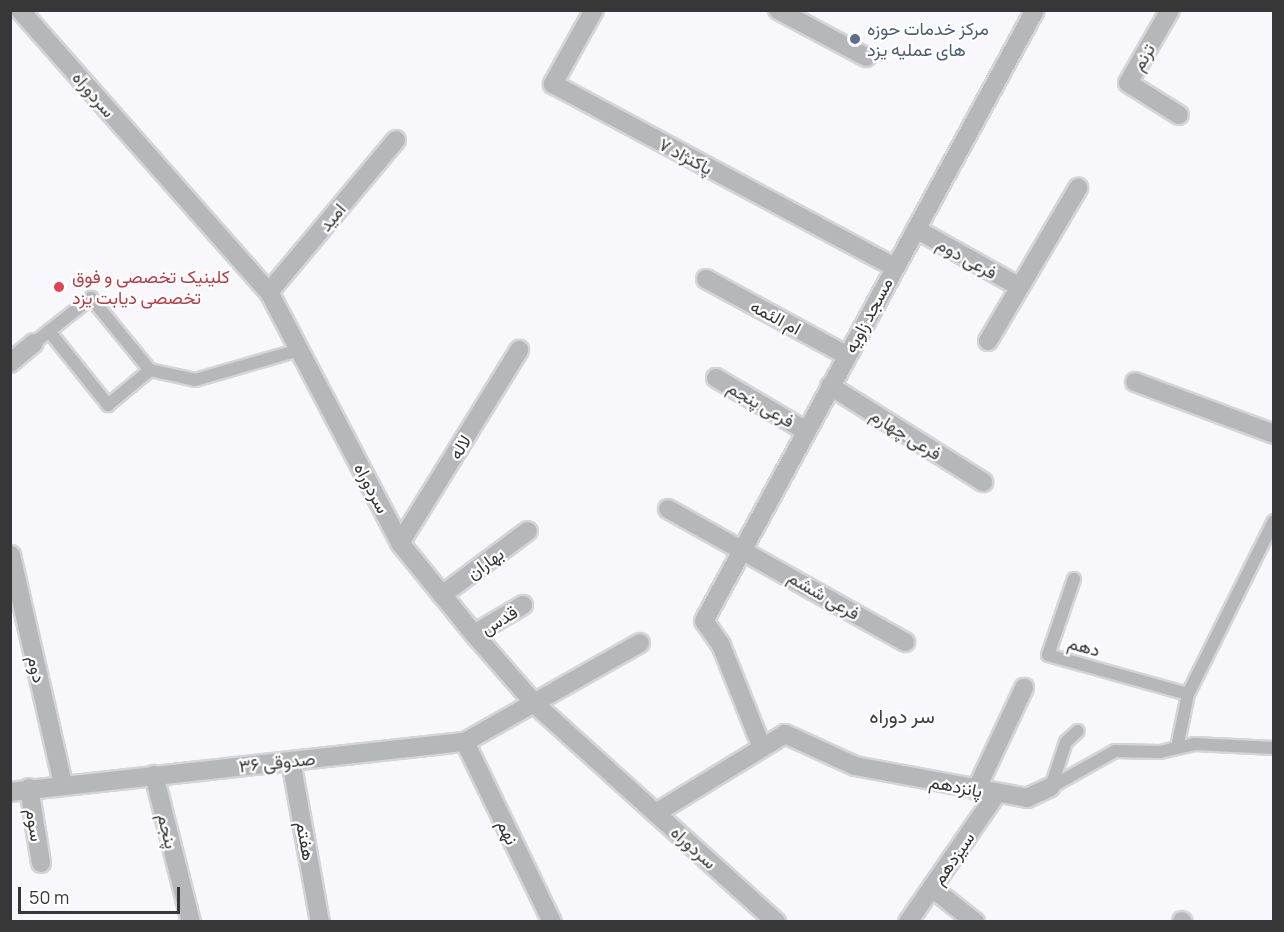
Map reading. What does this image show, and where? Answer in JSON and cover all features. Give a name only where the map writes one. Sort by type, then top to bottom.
[{"type":"street","name":"سردوراه","points":[[20,10],[269,292],[400,543],[474,634],[536,705],[776,921]]},
{"type":"street","name":"پاکنژاد ۷","points":[[594,10],[553,84],[894,267]]},
{"type":"street","points":[[778,10],[866,57]]},
{"type":"street","name":"مسجد زاویه","points":[[761,745],[721,645],[704,621],[846,355],[1035,10]]},
{"type":"street","name":"ترنم","points":[[1170,10],[1128,83],[1179,115]]},
{"type":"street","name":"امید","points":[[269,292],[396,140]]},
{"type":"street","name":"فرعی دوم","points":[[988,341],[1018,286],[1078,188]]},
{"type":"street","name":"فرعی دوم","points":[[916,230],[1018,286]]},
{"type":"street","name":"ام الئمه","points":[[706,279],[846,355]]},
{"type":"street","points":[[10,363],[34,343]]},
{"type":"street","name":"لاله","points":[[400,543],[519,350]]},
{"type":"street","name":"فرعی پنجم","points":[[716,378],[806,431]]},
{"type":"street","points":[[1136,382],[1274,434]]},
{"type":"street","name":"فرعی چهارم","points":[[830,386],[983,482]]},
{"type":"street","name":"فرعی ششم","points":[[668,509],[742,548],[905,642]]},
{"type":"street","name":"بهاران","points":[[442,595],[528,531]]},
{"type":"street","name":"دوم","points":[[11,555],[63,784]]},
{"type":"street","name":"قدس","points":[[474,634],[523,605]]},
{"type":"street","name":"صدوقی ۳۶","points":[[10,792],[63,784],[465,742],[536,705],[640,643]]},
{"type":"street","points":[[976,790],[1024,688]]},
{"type":"street","name":"پانزدهم","points":[[656,813],[761,745],[784,734],[855,766],[1027,798],[1051,787]]},
{"type":"street","name":"نهم","points":[[465,742],[552,921]]},
{"type":"street","name":"هفتم","points":[[291,761],[320,921]]},
{"type":"street","name":"پنجم","points":[[154,775],[191,921]]},
{"type":"street","name":"سوم","points":[[29,788],[41,863]]},
{"type":"street","name":"سیزدهم","points":[[908,921],[997,793]]},
{"type":"street","points":[[932,888],[975,921]]},
{"type":"lane","points":[[34,343],[91,298],[150,370],[195,380],[299,350]]},
{"type":"lane","points":[[49,331],[108,405],[150,370]]},
{"type":"lane","points":[[1177,748],[1188,694],[1274,521]]},
{"type":"lane","name":"دهم","points":[[1074,579],[1048,655],[1188,694]]},
{"type":"lane","points":[[1051,787],[1066,742],[1078,731]]},
{"type":"lane","name":"پانزدهم","points":[[1051,787],[1115,751],[1177,748],[1274,748]]},
{"type":"place","name":"مرکز خدمات حوزه های عملیه یزد","points":[[855,39]]},
{"type":"place","name":"کلینیک تخصصی و فوق تخصصی دیابت یزد","points":[[59,287]]},
{"type":"district","name":"سر دوراه","points":[[902,715]]}]
